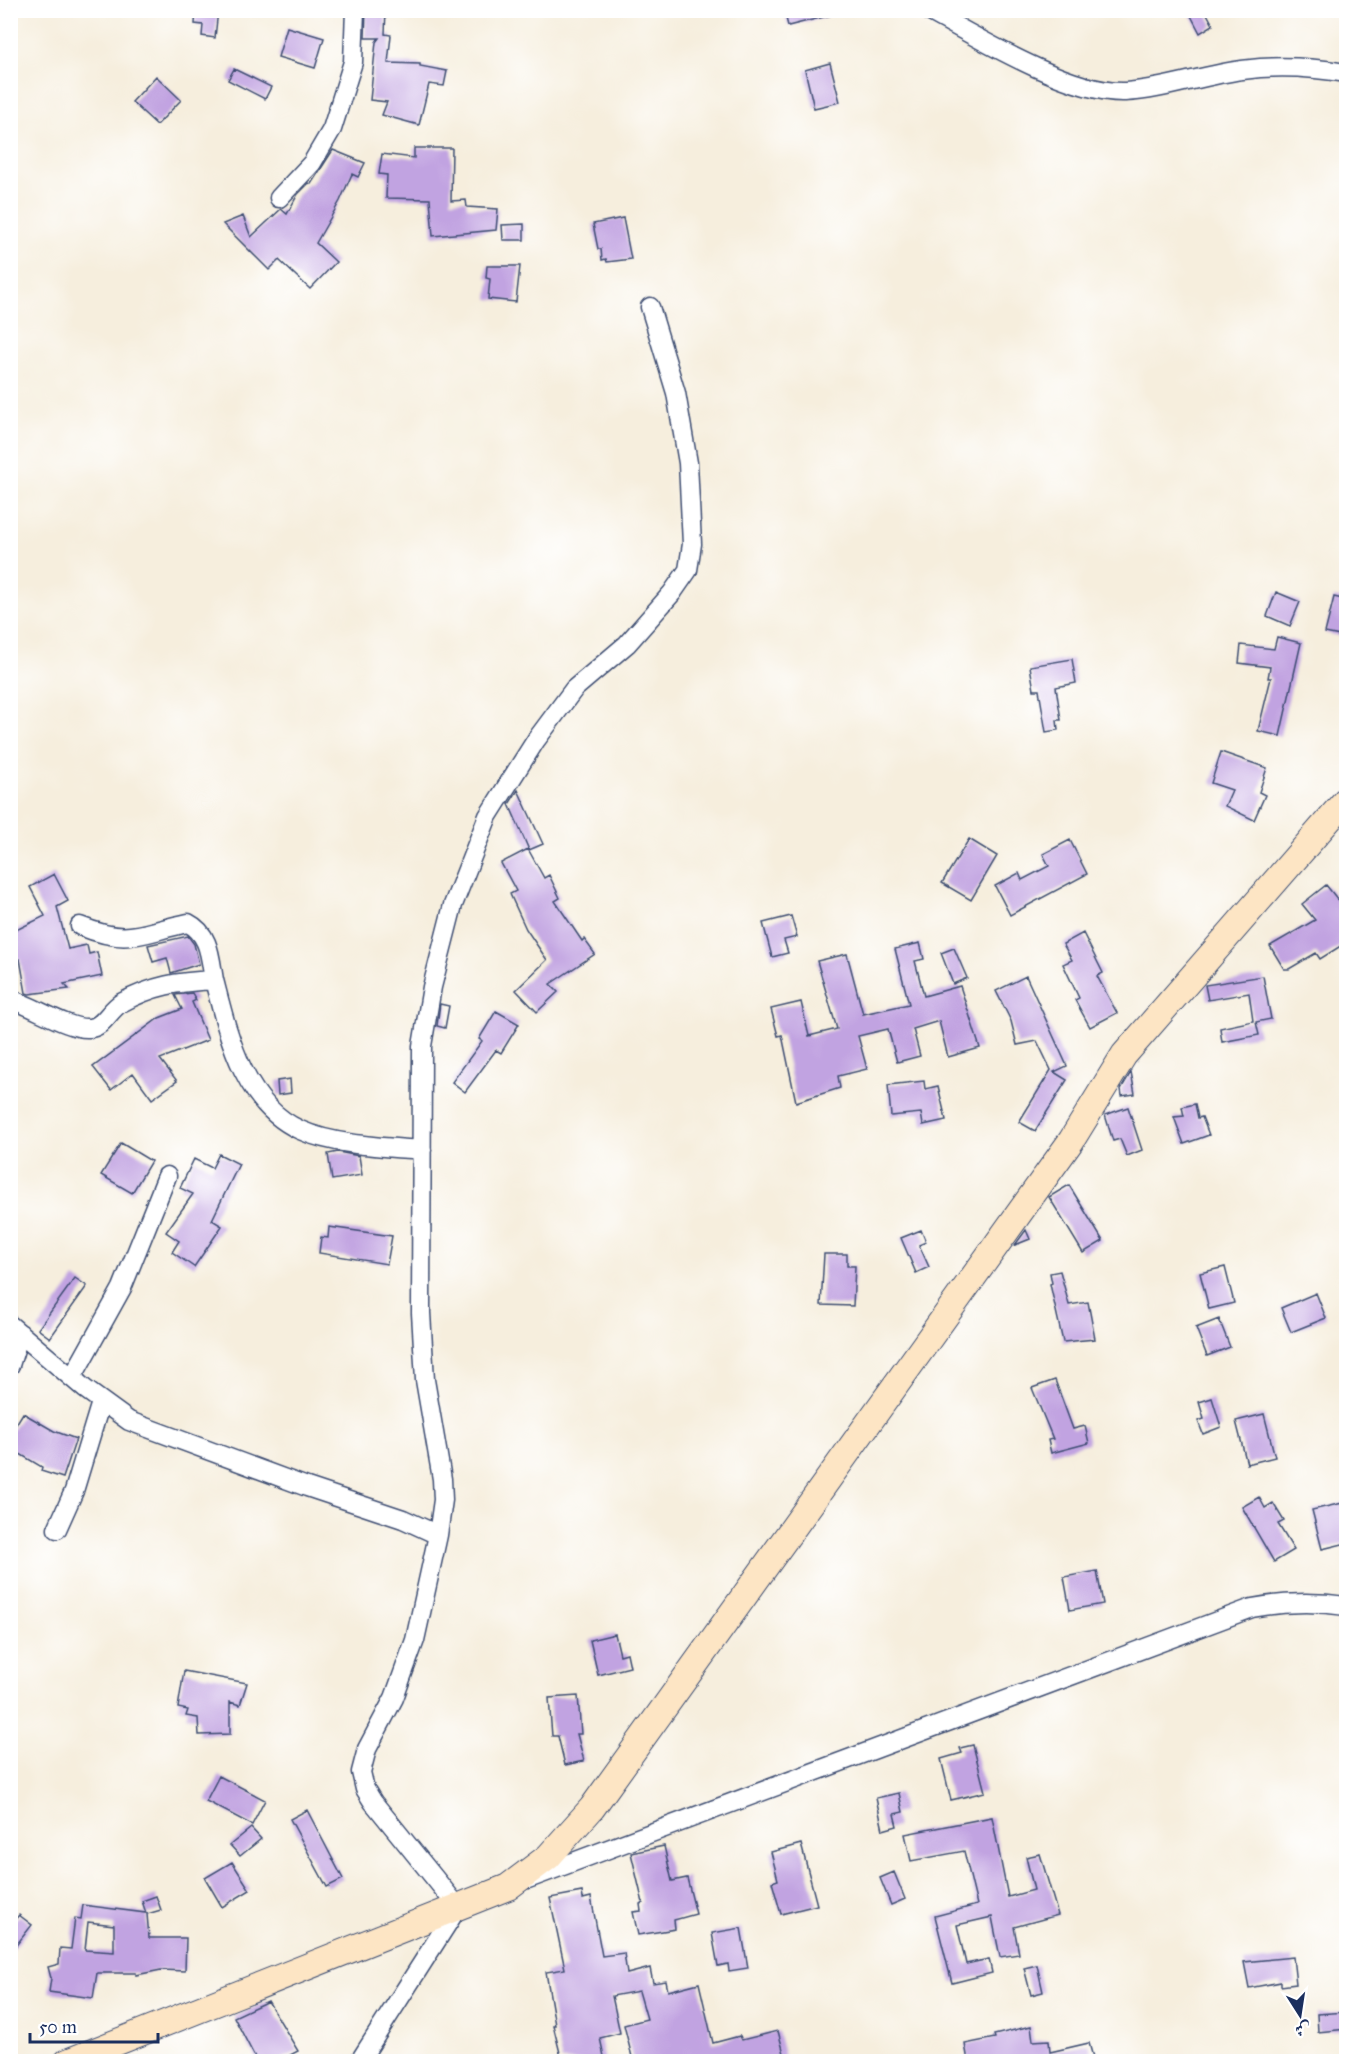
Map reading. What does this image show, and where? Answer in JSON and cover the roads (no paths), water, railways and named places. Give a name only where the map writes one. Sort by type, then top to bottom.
[{"type":"street","points":[[279,198],[312,163],[332,129],[353,62],[355,10]]},
{"type":"street","points":[[927,10],[1017,58],[1086,86],[1124,92],[1241,70],[1281,66],[1347,73]]},
{"type":"street","points":[[458,1907],[373,1802],[365,1789],[361,1772],[368,1749],[394,1698],[416,1640],[443,1500],[442,1479],[425,1380],[421,1313],[422,1046],[432,987],[453,905],[488,816],[536,740],[574,689],[627,644],[672,593],[688,570],[692,544],[688,464],[676,393],[650,308]]},
{"type":"street","points":[[508,1887],[548,1857],[592,1808],[1071,1141],[1124,1055],[1347,800]]},
{"type":"street","points":[[80,926],[106,936],[131,938],[188,923],[199,928],[208,945],[214,980],[231,1044],[248,1082],[279,1116],[300,1130],[347,1141],[422,1150]]},
{"type":"street","points":[[10,999],[73,1026],[90,1029],[104,1021],[117,1005],[148,990],[173,982],[214,980]]},
{"type":"street","points":[[72,1378],[122,1288],[167,1176]]},
{"type":"street","points":[[15,1329],[101,1402],[129,1421],[190,1445],[402,1519],[438,1535]]},
{"type":"street","points":[[10,1365],[15,1329]]},
{"type":"street","points":[[57,1529],[74,1491],[101,1402]]},
{"type":"street","points":[[67,2061],[508,1887],[1252,1608],[1284,1602],[1320,1602],[1347,1606]]},
{"type":"street","points":[[359,2061],[458,1907]]}]
